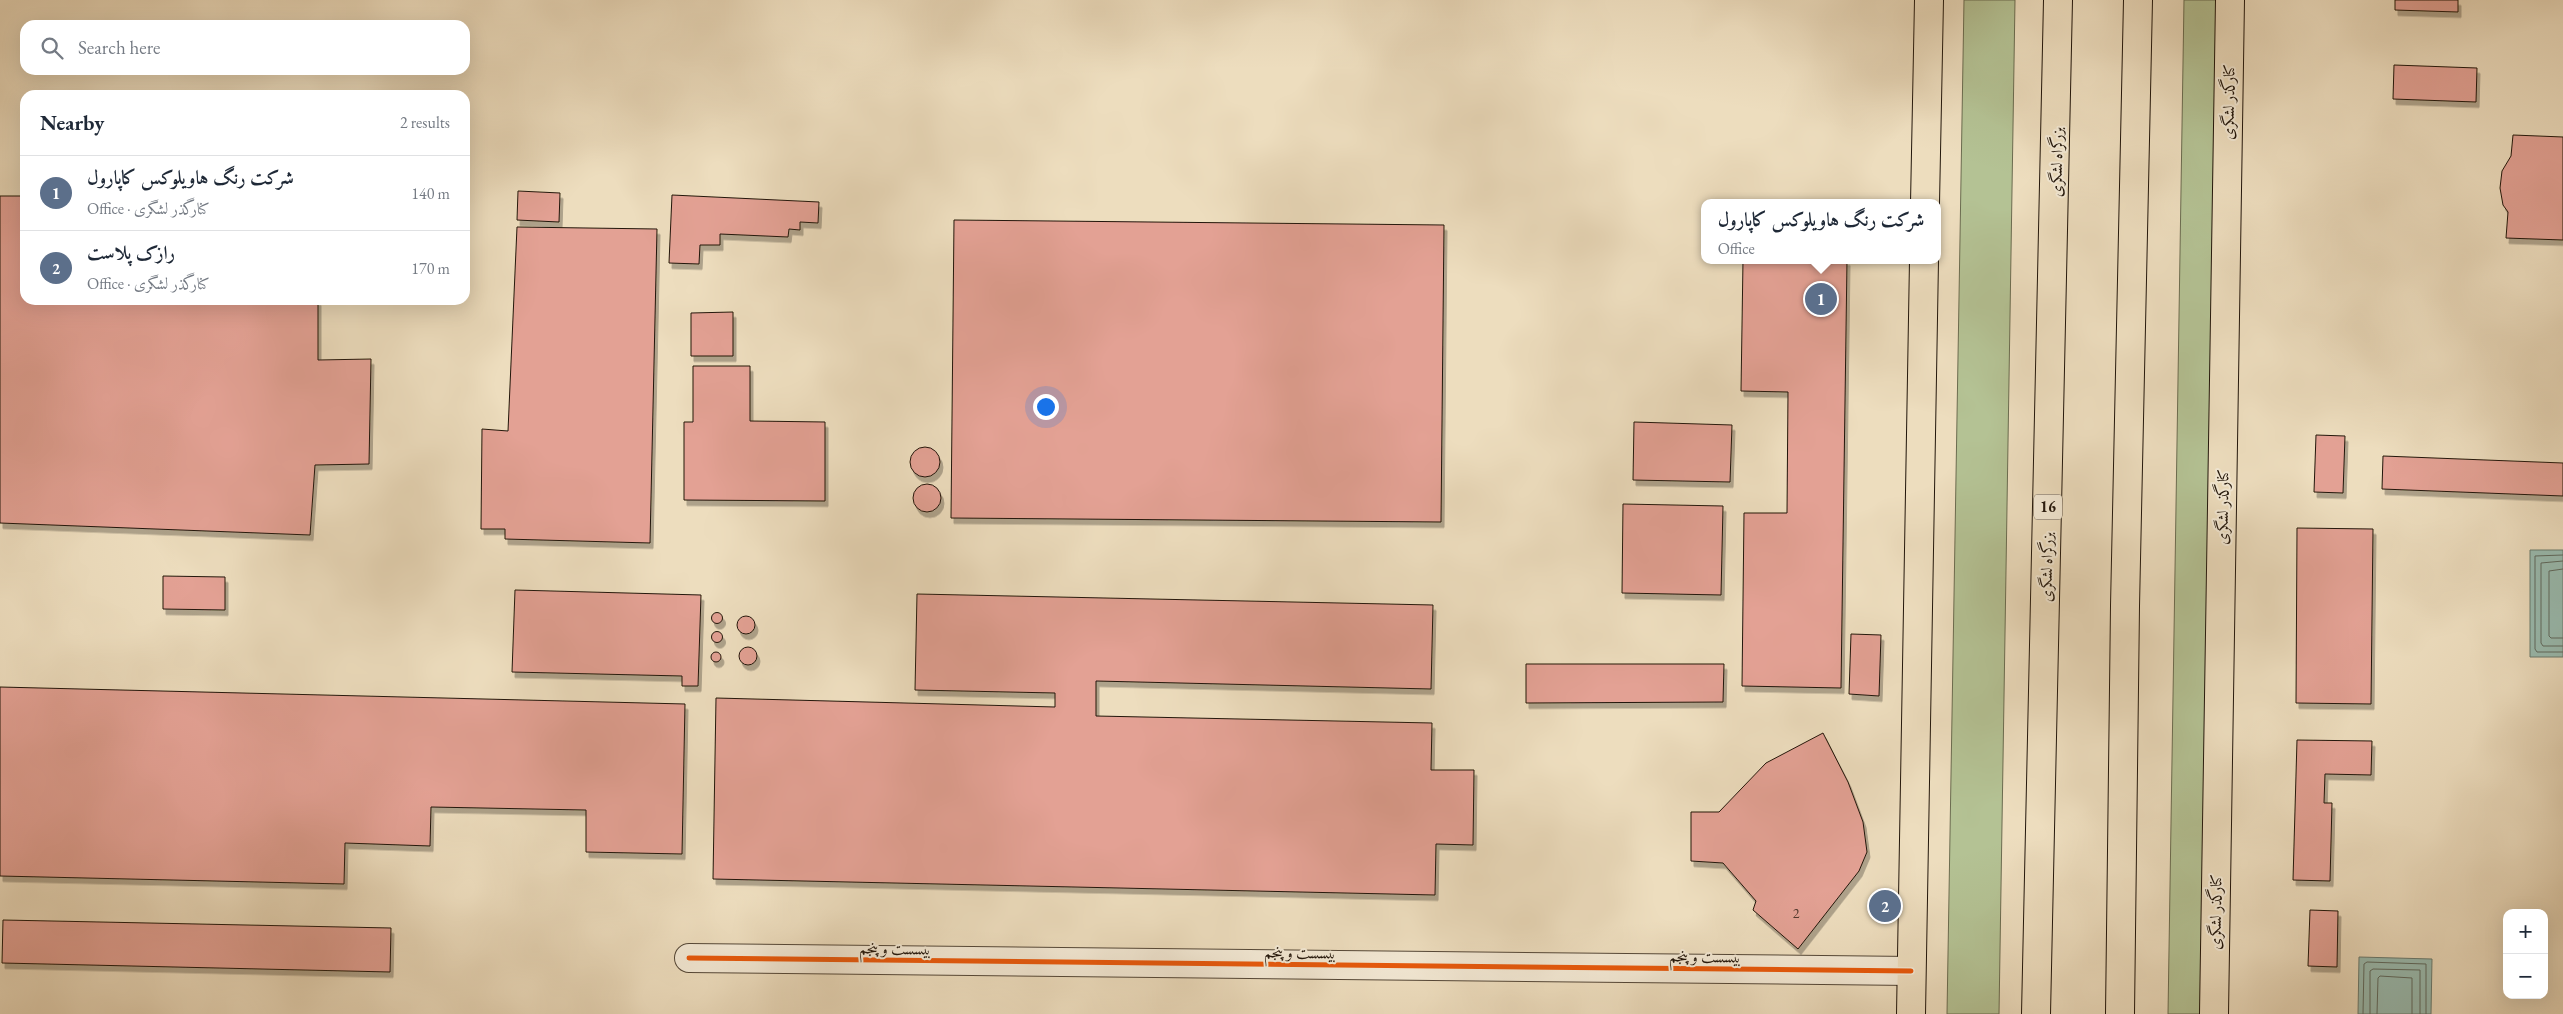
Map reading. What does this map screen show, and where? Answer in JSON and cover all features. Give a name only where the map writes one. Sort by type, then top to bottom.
[{"type":"main road","points":[[1925,199],[1929,0]]},
{"type":"main road","name":"بزرگراه لشگری","points":[[2036,1014],[2058,0]]},
{"type":"main road","points":[[2120,1014],[2138,0]]},
{"type":"main road","name":"کنارگذر لشگری","points":[[2214,1014],[2230,0]]},
{"type":"main road","points":[[1910,1014],[1924,264]]},
{"type":"street","name":"بیسست و پنجم","points":[[689,958],[1911,971]]},
{"type":"green space","points":[[1964,0],[2015,0],[1999,1014],[1947,1014]]},
{"type":"green space","points":[[2184,0],[2216,0],[2202,1014],[2168,1014]]},
{"type":"water","points":[[2530,550],[2563,550],[2563,657],[2530,657]]},
{"type":"water","points":[[2359,957],[2432,959],[2431,1014],[2358,1014]]},
{"type":"building","points":[[2395,0],[2458,0],[2458,12],[2395,10]]},
{"type":"building","points":[[2394,65],[2477,68],[2476,102],[2393,99]]},
{"type":"building","points":[[2513,135],[2563,137],[2563,240],[2506,238],[2508,212],[2503,205],[2500,188],[2502,171],[2511,156]]},
{"type":"building","points":[[518,191],[560,193],[559,222],[517,220]]},
{"type":"building","points":[[672,195],[819,202],[818,223],[800,222],[800,230],[789,229],[788,237],[720,234],[720,245],[700,245],[699,264],[669,263]]},
{"type":"building","points":[[0,196],[20,196],[20,305],[318,305],[318,360],[371,359],[369,464],[315,465],[310,535],[0,523]]},
{"type":"building","points":[[954,220],[1444,225],[1441,522],[951,518]]},
{"type":"building","points":[[517,227],[657,229],[650,543],[505,539],[505,529],[481,529],[482,429],[508,431]]},
{"type":"building","points":[[1743,264],[1847,264],[1841,688],[1742,686],[1744,513],[1787,513],[1788,392],[1741,391]]},
{"type":"building","points":[[733,312],[733,356],[691,356],[691,313]]},
{"type":"building","points":[[693,366],[750,366],[750,421],[825,422],[825,501],[684,500],[684,422],[693,422]]},
{"type":"building","points":[[1634,422],[1732,425],[1730,482],[1633,480]]},
{"type":"building","points":[[2316,435],[2345,436],[2343,493],[2314,492]]},
{"type":"building","points":[[925,447],[936,451],[940,462],[936,473],[925,477],[914,473],[910,462],[914,451]]},
{"type":"building","points":[[2383,456],[2563,463],[2563,496],[2382,489]]},
{"type":"building","points":[[927,484],[937,488],[941,498],[937,508],[927,512],[917,508],[913,498],[917,488]]},
{"type":"building","points":[[1623,504],[1723,506],[1721,595],[1622,593]]},
{"type":"building","points":[[2297,528],[2373,529],[2371,704],[2296,703]]},
{"type":"building","points":[[163,576],[225,577],[225,610],[163,609]]},
{"type":"building","points":[[515,590],[701,595],[698,686],[682,686],[682,676],[512,672]]},
{"type":"building","points":[[917,594],[1433,605],[1431,689],[1096,681],[1096,716],[1432,723],[1431,770],[1474,770],[1473,845],[1436,844],[1435,895],[713,879],[716,698],[1055,707],[1055,693],[915,690]]},
{"type":"building","points":[[715,613],[719,613],[722,618],[721,622],[715,623],[712,620],[712,616]]},
{"type":"building","points":[[746,616],[752,619],[755,625],[752,631],[746,634],[740,631],[737,625],[740,619]]},
{"type":"building","points":[[717,631],[723,637],[717,643],[711,637]]},
{"type":"building","points":[[1851,634],[1881,635],[1879,696],[1849,694]]},
{"type":"building","points":[[748,647],[754,650],[757,656],[754,662],[748,665],[742,662],[739,656],[742,650]]},
{"type":"building","points":[[714,652],[718,652],[721,657],[720,661],[714,662],[711,659],[711,655]]},
{"type":"building","points":[[1526,664],[1724,664],[1723,702],[1526,703]]},
{"type":"building","points":[[0,687],[685,704],[682,854],[586,852],[586,810],[431,807],[430,846],[345,843],[344,884],[0,876]]},
{"type":"building","points":[[1823,733],[1848,782],[1863,822],[1867,852],[1859,871],[1798,949],[1753,910],[1756,901],[1723,863],[1691,861],[1691,812],[1719,812],[1766,763]]},
{"type":"building","points":[[2297,740],[2372,741],[2371,775],[2325,774],[2324,803],[2332,803],[2330,881],[2293,880]]},
{"type":"building","points":[[2310,910],[2338,911],[2337,967],[2308,966]]},
{"type":"building","points":[[3,920],[391,928],[390,972],[2,963]]},
{"type":"cycle path","points":[[689,958],[1911,971]]},
{"type":"place","name":"شرکت رنگ هاویلوکس کاپارول","points":[[1821,299]]},
{"type":"place","name":"رازک پلاست","points":[[1885,906]]}]
